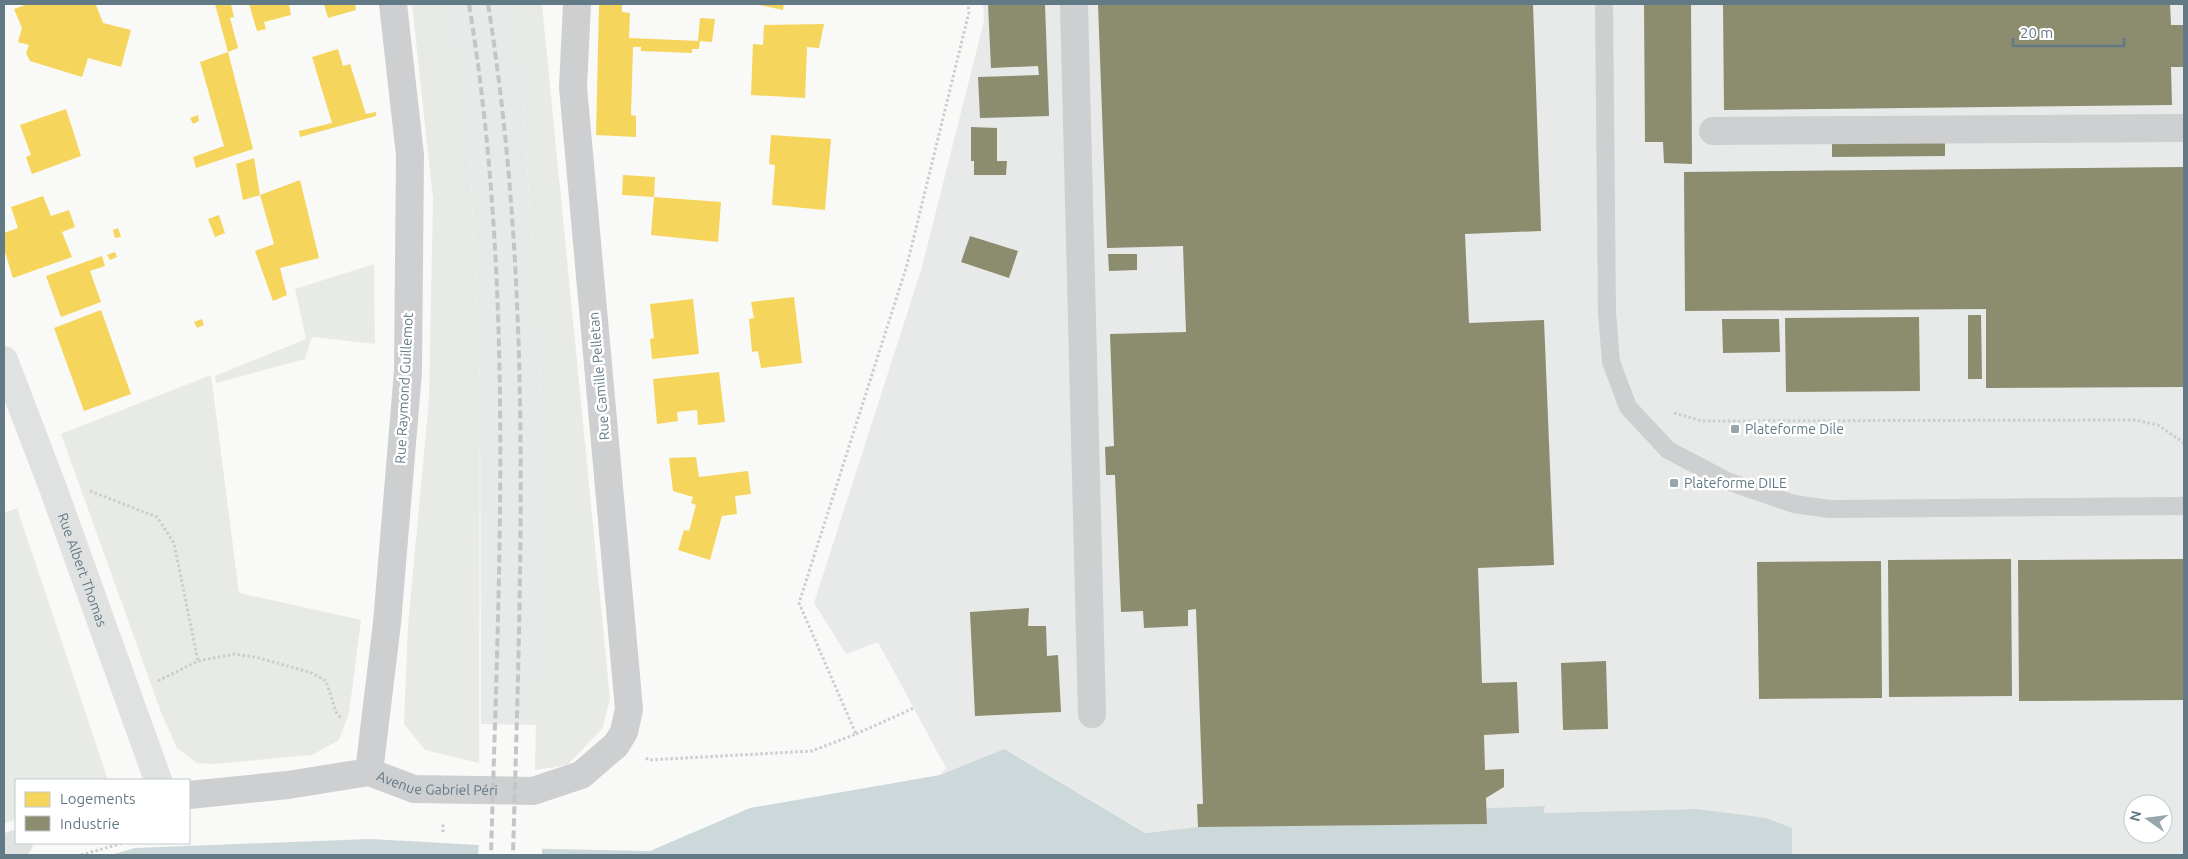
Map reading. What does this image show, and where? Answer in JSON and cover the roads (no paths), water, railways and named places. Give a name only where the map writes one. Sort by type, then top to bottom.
[{"type":"street","name":"Rue Raymond Guillemot","points":[[369,772],[387,623],[408,370],[410,155],[393,4]]},
{"type":"street","name":"Rue Camille Pelletan","points":[[576,4],[573,87],[630,709],[624,732],[616,745]]},
{"type":"street","points":[[1074,4],[1092,714]]},
{"type":"street","points":[[1713,131],[2184,128]]},
{"type":"street","name":"Rue Albert Thomas","points":[[4,360],[53,488],[158,779]]},
{"type":"street","name":"Avenue Gabriel Péri","points":[[190,796],[288,785],[369,772],[414,789],[533,791],[581,776],[616,745]]},
{"type":"street","points":[[4,848],[16,844]]},
{"type":"lane","points":[[1604,4],[1605,275],[1611,362],[1628,407],[1668,450],[1727,481],[1794,504],[1830,509],[2184,506]]},
{"type":"railway","points":[[469,4],[483,110],[493,216],[498,322],[500,535],[491,855]]},
{"type":"railway","points":[[488,4],[502,110],[512,216],[518,322],[520,428],[519,642],[513,855]]},
{"type":"place","name":"Plateforme Dile","points":[[1735,429]]},
{"type":"place","name":"Plateforme DILE","points":[[1674,483]]}]
